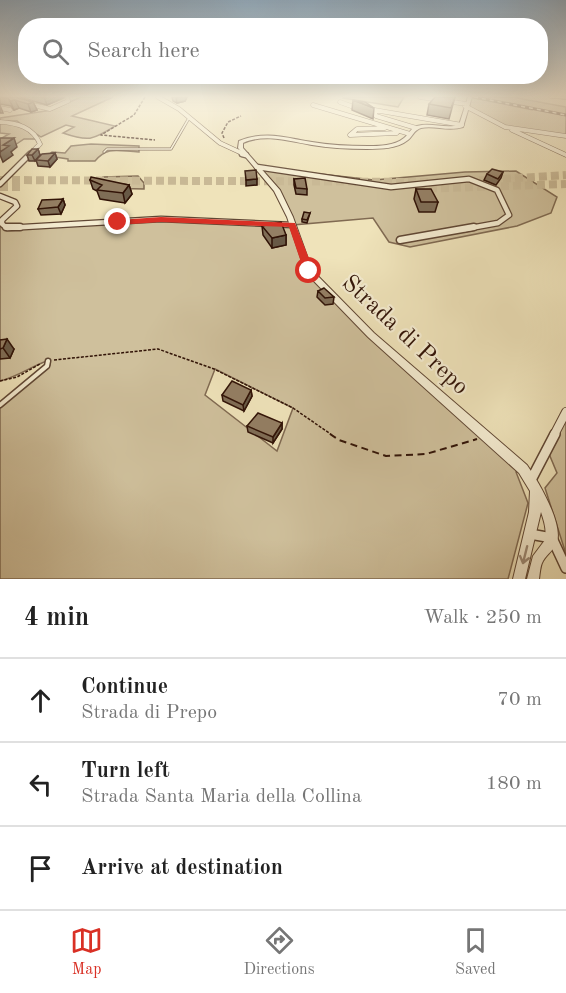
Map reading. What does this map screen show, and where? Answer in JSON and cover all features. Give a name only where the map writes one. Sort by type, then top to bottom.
[{"type":"street","points":[[0,184],[40,144],[39,139],[22,125],[15,124]]},
{"type":"street","points":[[197,124],[238,154],[246,155]]},
{"type":"street","points":[[377,124],[410,134]]},
{"type":"street","points":[[403,124],[416,128],[454,128],[462,125]]},
{"type":"street","points":[[456,124],[462,125]]},
{"type":"street","points":[[500,124],[566,155]]},
{"type":"street","points":[[505,127],[566,136]]},
{"type":"street","points":[[391,128],[357,129],[350,133],[397,133]]},
{"type":"street","points":[[239,145],[247,139],[263,136],[320,144],[381,147],[405,141],[416,128]]},
{"type":"street","name":"Strada di Prepo","points":[[239,145],[277,190],[309,271],[371,335],[486,436],[534,484]]},
{"type":"street","points":[[257,167],[391,187],[469,179],[497,190],[509,214],[498,223],[400,240]]},
{"type":"street","points":[[1,197],[15,202],[16,206],[3,219],[1,224],[7,228],[161,219],[292,225]]},
{"type":"street","points":[[519,579],[535,512],[534,484],[566,412]]},
{"type":"street","points":[[533,579],[537,559],[548,547],[552,538],[552,528],[534,484]]},
{"type":"street","points":[[530,534],[552,538]]},
{"type":"street","points":[[552,538],[566,568]]},
{"type":"lane","points":[[104,152],[107,149],[171,149],[186,124]]},
{"type":"lane","points":[[0,405],[47,366],[48,361]]},
{"type":"path","points":[[119,124],[101,135],[155,140]]},
{"type":"path","points":[[227,124],[222,133],[224,138],[239,145]]},
{"type":"path","points":[[0,381],[17,377],[33,366],[48,361],[158,349],[214,369],[293,408],[339,440],[386,456],[426,454],[486,436]]},
{"type":"shaded area","points":[[0,124],[106,124],[115,126],[90,138],[79,138],[63,133],[74,127],[66,125],[41,137],[26,127],[38,139],[24,139],[15,145],[0,139],[9,134],[0,133]]},
{"type":"shaded area","points":[[499,124],[566,124],[566,136],[505,127]]},
{"type":"shaded area","points":[[91,144],[139,146],[139,152],[109,151],[95,161],[68,161],[68,159],[48,156],[52,152],[65,153],[71,146]]},
{"type":"shaded area","points":[[257,167],[374,180],[465,172],[516,171],[557,197],[551,213],[517,226],[410,247],[389,242],[373,218],[293,225],[305,263],[371,335],[523,469],[516,472],[528,503],[508,579],[0,579],[0,408],[50,365],[47,361],[0,381],[0,224],[4,227],[161,219],[292,225],[277,190]],"holes":[[[215,369],[293,408],[277,451],[205,395]]]},
{"type":"shaded area","points":[[138,176],[144,183],[144,189],[99,188],[103,177]]},
{"type":"shaded area","points":[[566,412],[566,554],[545,488],[557,473],[547,449]]},
{"type":"building","points":[[0,138],[14,138],[3,145],[9,146],[0,152]]},
{"type":"building","points":[[32,149],[38,149],[32,155],[27,155]]},
{"type":"building","points":[[55,153],[48,161],[36,160],[42,154]]},
{"type":"building","points":[[492,169],[503,172],[498,179],[487,174]]},
{"type":"building","points":[[256,170],[257,179],[246,180],[245,171]]},
{"type":"building","points":[[91,177],[129,185],[123,193],[97,190],[102,185],[90,180]]},
{"type":"building","points":[[305,178],[307,189],[296,188],[294,179]]},
{"type":"building","points":[[416,189],[431,189],[438,202],[421,202]]},
{"type":"building","points":[[63,199],[58,207],[38,209],[42,200]]},
{"type":"building","points":[[304,212],[310,213],[307,220],[302,219]]},
{"type":"building","points":[[281,222],[286,235],[272,238],[262,226]]},
{"type":"building","points":[[324,288],[334,297],[325,298],[318,291]]},
{"type":"building","points":[[7,339],[3,348],[0,349],[0,340]]},
{"type":"building","points":[[232,381],[251,390],[243,405],[222,395]]},
{"type":"building","points":[[258,413],[282,423],[273,437],[247,426]]},
{"type":"tunnel","points":[[467,181],[566,175]]},
{"type":"tunnel","points":[[0,180],[428,182]]},
{"type":"tunnel","points":[[417,189],[566,184]]},
{"type":"tunnel","points":[[0,187],[24,187]]},
{"type":"route","points":[[118,222],[161,219],[292,225],[309,271]]}]
